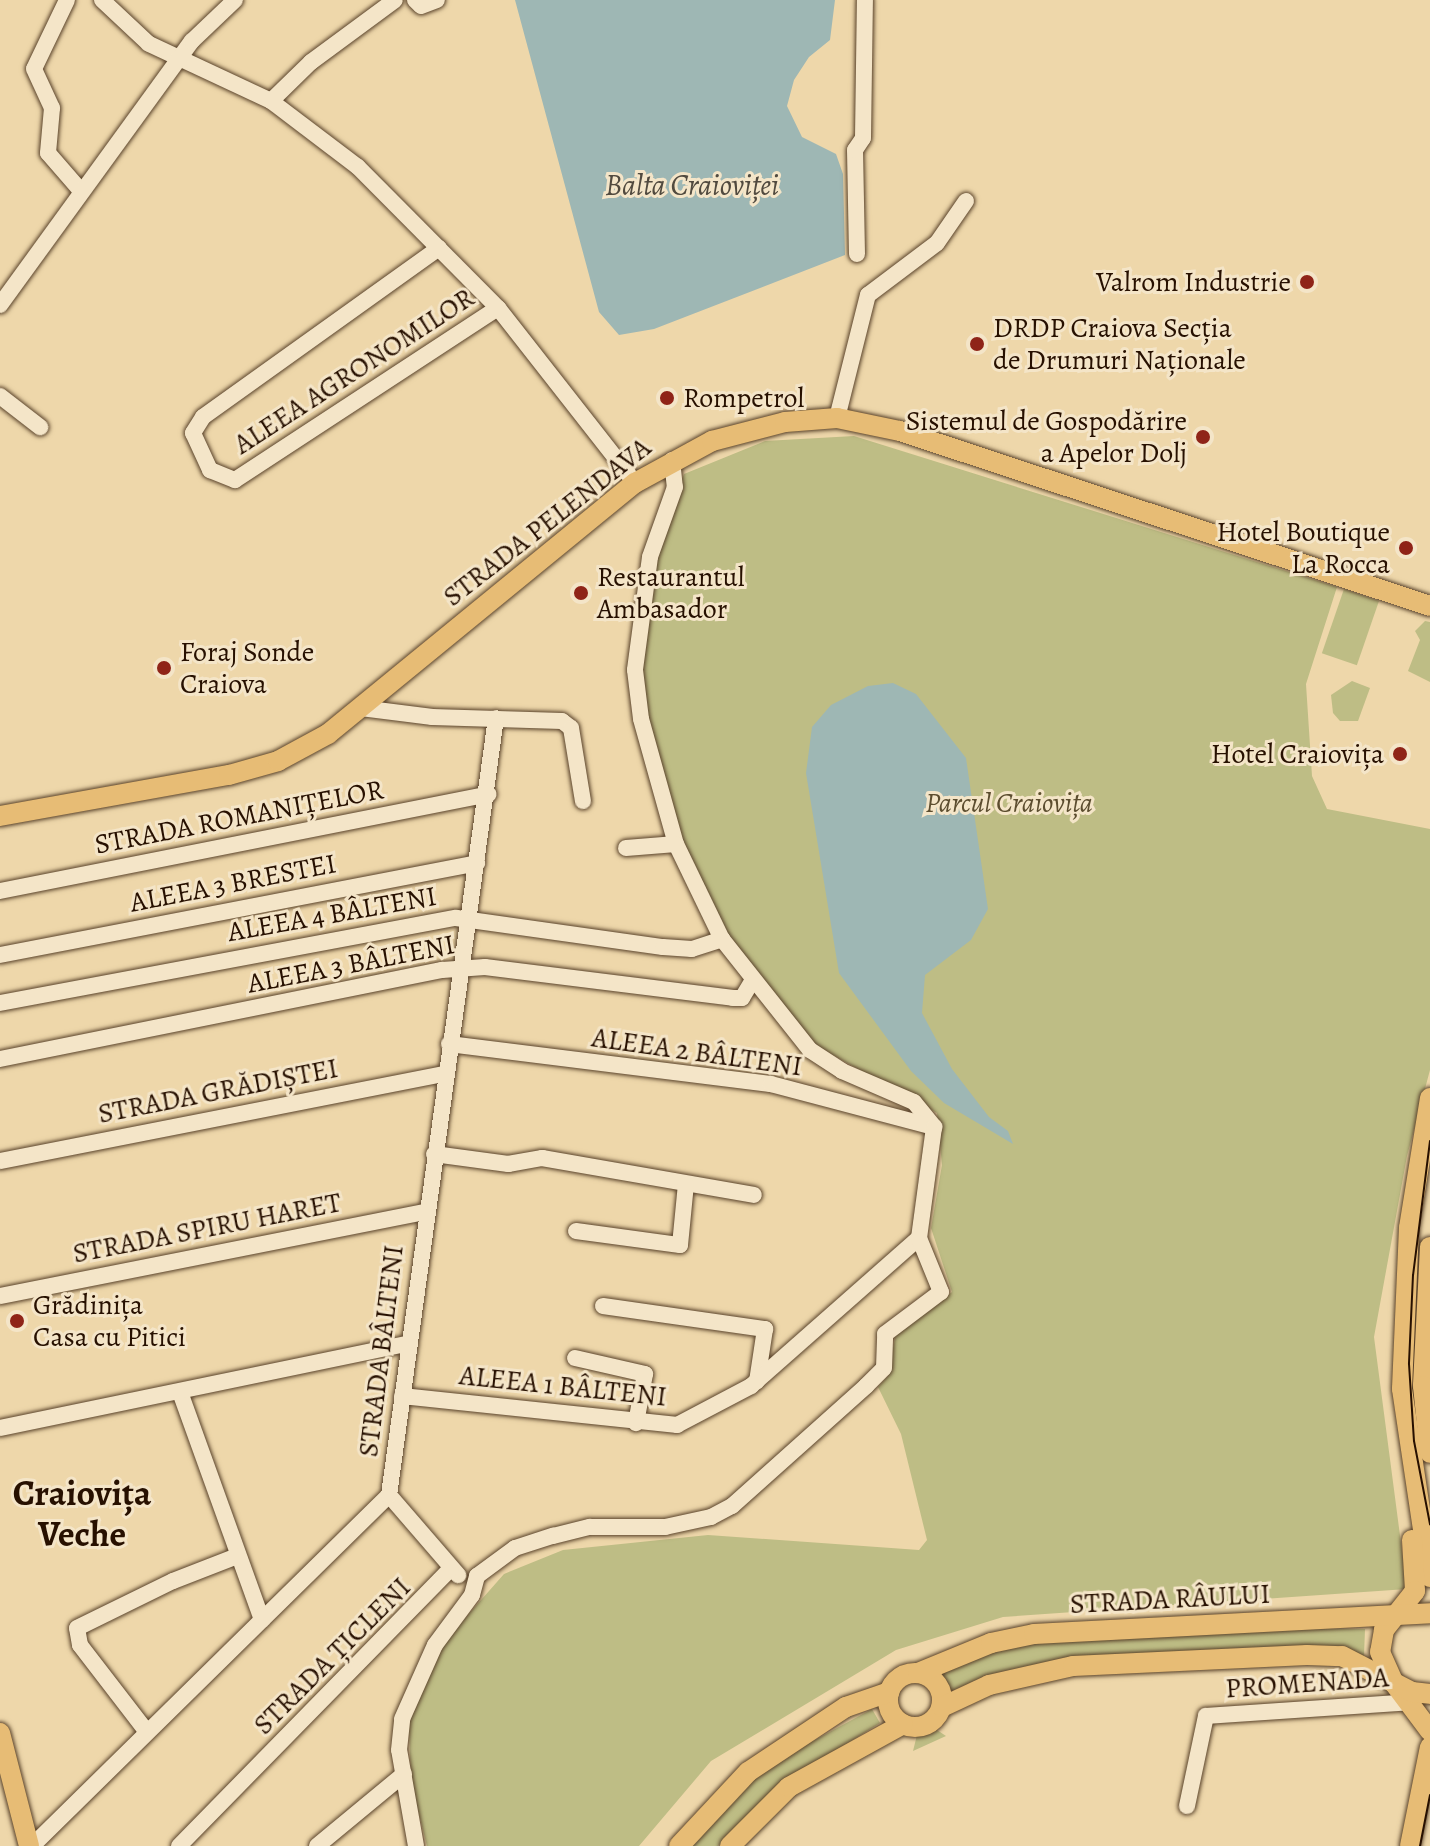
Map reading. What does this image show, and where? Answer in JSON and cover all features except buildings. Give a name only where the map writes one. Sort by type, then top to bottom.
[{"type":"main road","name":"STRADA PELENDAVA","points":[[0,816],[229,775],[278,761],[328,734],[635,483],[672,460],[742,431],[837,418],[900,431],[1430,606]]},
{"type":"main road","points":[[1430,1098],[1413,1186],[1403,1346],[1406,1431],[1430,1577]]},
{"type":"main road","points":[[1430,1247],[1423,1386],[1430,1453]]},
{"type":"main road","points":[[1414,1484],[1415,1591],[1380,1644],[1382,1663],[1430,1731]]},
{"type":"main road","name":"STRADA RÂULUI","points":[[679,1846],[748,1772],[846,1707],[889,1692],[900,1677],[918,1673],[991,1643],[1034,1634],[1430,1613]]},
{"type":"main road","points":[[730,1846],[789,1787],[903,1724],[926,1724],[942,1707],[989,1685],[1073,1666],[1342,1656],[1394,1683],[1430,1694]]},
{"type":"main road","points":[[918,1673],[937,1682],[942,1707]]},
{"type":"main road","points":[[889,1692],[890,1710],[903,1724]]},
{"type":"main road","points":[[0,1736],[30,1846]]},
{"type":"main road","points":[[1410,1846],[1430,1747]]},
{"type":"street","points":[[67,0],[34,69],[52,108],[48,153],[81,191]]},
{"type":"street","points":[[102,0],[134,32],[179,60],[271,101],[314,128],[358,167],[498,308],[635,483]]},
{"type":"street","points":[[0,305],[179,60],[235,0]]},
{"type":"street","points":[[271,101],[311,62],[395,0]]},
{"type":"street","points":[[415,0],[421,6],[437,0]]},
{"type":"street","points":[[857,254],[855,150],[863,138],[865,0]]},
{"type":"street","points":[[837,418],[868,295],[937,243],[966,201]]},
{"type":"street","name":"ALEEA AGRONOMILOR","points":[[439,248],[203,417],[193,433],[210,470],[235,480],[498,308]]},
{"type":"street","points":[[0,396],[40,427]]},
{"type":"street","points":[[472,1584],[515,1548],[553,1536],[590,1527],[665,1527],[711,1517],[732,1506],[884,1368],[885,1334],[941,1292],[919,1238],[934,1127],[914,1102],[842,1071],[810,1050],[722,939],[676,844],[641,719],[635,670],[650,557],[675,487],[672,460]]},
{"type":"street","points":[[361,708],[382,714],[568,724],[583,801]]},
{"type":"street","name":"STRADA BÂLTENI","points":[[30,1846],[389,1495],[406,1344],[488,794],[496,718]]},
{"type":"street","name":"STRADA ROMANIȚELOR","points":[[0,891],[488,794]]},
{"type":"street","points":[[626,848],[676,844]]},
{"type":"street","name":"ALEEA 3 BRESTEI","points":[[0,955],[477,863]]},
{"type":"street","name":"ALEEA 4 BÂLTENI","points":[[0,1003],[380,931],[468,921],[663,947],[692,949],[722,939]]},
{"type":"street","name":"ALEEA 3 BÂLTENI","points":[[0,1059],[461,968],[733,998],[742,998],[753,980]]},
{"type":"street","name":"ALEEA 2 BÂLTENI","points":[[449,1044],[771,1084],[934,1127]]},
{"type":"street","name":"STRADA GRĂDIȘTEI","points":[[0,1161],[445,1074]]},
{"type":"street","points":[[434,1154],[508,1164],[542,1158],[754,1195]]},
{"type":"street","points":[[576,1231],[680,1245],[686,1184]]},
{"type":"street","name":"STRADA SPIRU HARET","points":[[0,1296],[425,1212]]},
{"type":"street","name":"ALEEA 1 BÂLTENI","points":[[402,1396],[677,1425],[757,1381],[919,1238]]},
{"type":"street","points":[[603,1306],[765,1329],[757,1381]]},
{"type":"street","points":[[0,1428],[406,1344]]},
{"type":"street","points":[[575,1358],[645,1374],[636,1423]]},
{"type":"street","points":[[180,1392],[262,1620]]},
{"type":"street","name":"STRADA ȚICLENI","points":[[179,1846],[450,1569],[389,1495]]},
{"type":"street","points":[[147,1732],[80,1645],[77,1628],[173,1581],[237,1556]]},
{"type":"street","points":[[450,1569],[472,1584]]},
{"type":"street","points":[[416,1846],[399,1750],[402,1719],[435,1645],[472,1595],[472,1584]]},
{"type":"street","name":"PROMENADA","points":[[1187,1806],[1206,1716],[1409,1702]]},
{"type":"street","points":[[317,1846],[404,1774]]},
{"type":"green space","name":"Parcul Craiovița","points":[[854,436],[1337,587],[1306,684],[1312,776],[1327,809],[1430,829],[1430,1070],[1407,1156],[1374,1337],[1407,1589],[1003,1617],[896,1650],[711,1761],[639,1846],[427,1846],[411,1783],[409,1723],[444,1642],[504,1574],[563,1550],[708,1535],[919,1550],[927,1540],[901,1434],[878,1387],[888,1376],[896,1333],[952,1292],[931,1228],[942,1165],[937,1113],[815,1045],[727,935],[683,844],[645,718],[640,669],[655,554],[684,474],[765,441]]},
{"type":"green space","points":[[1344,589],[1379,601],[1357,665],[1322,653]]},
{"type":"green space","points":[[1425,621],[1430,622],[1430,682],[1408,671],[1420,640],[1415,631]]},
{"type":"green space","points":[[1352,681],[1370,688],[1358,721],[1340,721],[1333,713],[1331,695]]},
{"type":"green space","points":[[1302,1628],[1365,1629],[1364,1656],[984,1677],[952,1691],[940,1672],[1002,1646]]},
{"type":"green space","points":[[872,1709],[880,1723],[782,1784],[718,1846],[688,1846],[769,1765]]},
{"type":"green space","points":[[931,1726],[946,1736],[913,1751],[918,1731]]},
{"type":"water","name":"Balta Craioviței","points":[[515,0],[835,0],[830,40],[809,57],[794,80],[787,106],[802,137],[836,154],[843,174],[845,255],[654,329],[619,335],[599,312]]},
{"type":"water","points":[[893,683],[916,694],[966,758],[988,909],[971,940],[925,975],[922,1013],[952,1069],[989,1117],[1008,1131],[1013,1144],[944,1103],[911,1071],[839,973],[806,773],[812,727],[831,705],[868,686]]},
{"type":"tram line","points":[[1430,1141],[1413,1275],[1409,1364],[1414,1441],[1430,1524]]},
{"type":"tram line","points":[[1420,1846],[1430,1795]]},
{"type":"place","name":"Valrom Industrie","points":[[1307,282]]},
{"type":"place","name":"DRDP Craiova Secția de Drumuri Naționale","points":[[977,344]]},
{"type":"place","name":"Rompetrol","points":[[667,398]]},
{"type":"place","name":"Sistemul de Gospodărire a Apelor Dolj","points":[[1203,437]]},
{"type":"place","name":"Hotel Boutique La Rocca","points":[[1406,548]]},
{"type":"place","name":"Restaurantul Ambasador","points":[[581,593]]},
{"type":"place","name":"Foraj Sonde Craiova","points":[[164,668]]},
{"type":"place","name":"Hotel Craiovița","points":[[1400,754]]},
{"type":"place","name":"Grădinița Casa cu Pitici","points":[[17,1321]]},
{"type":"district","name":"Craiovița Veche","points":[[82,1512]]}]
